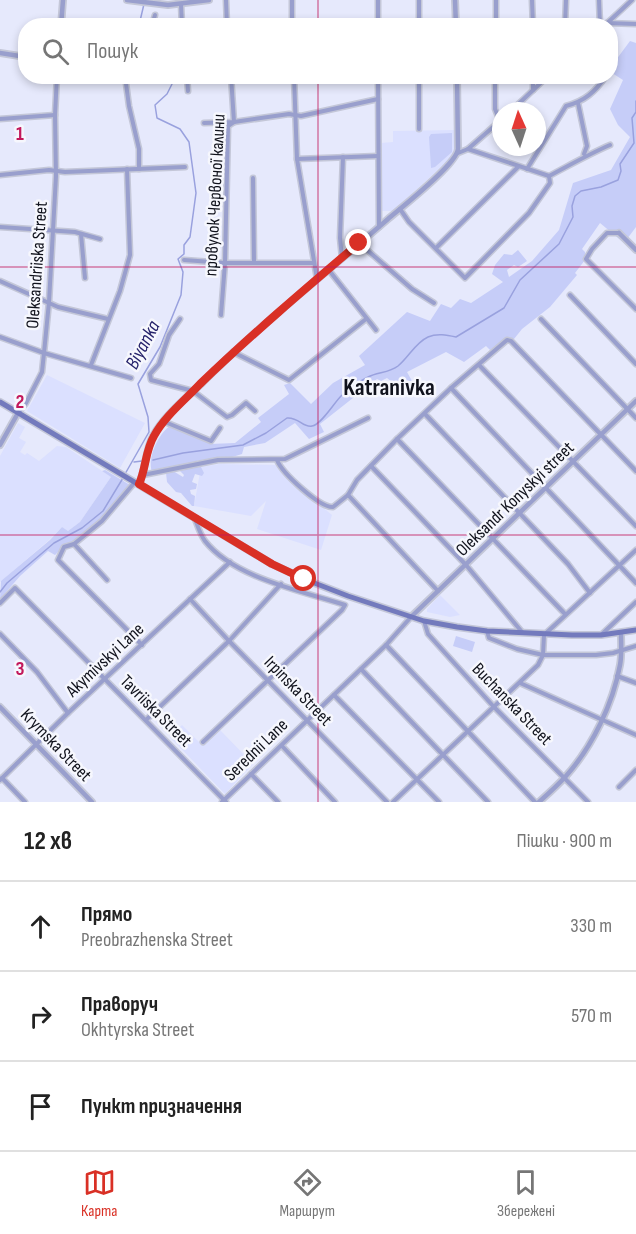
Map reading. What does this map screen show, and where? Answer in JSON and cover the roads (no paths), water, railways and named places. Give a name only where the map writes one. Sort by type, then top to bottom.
[{"type":"main road","points":[[0,402],[272,564],[304,579],[424,621],[487,632],[601,635],[636,630]]},
{"type":"street","points":[[62,18],[63,0]]},
{"type":"street","points":[[128,0],[157,5],[209,0]]},
{"type":"street","points":[[225,0],[226,18]]},
{"type":"street","points":[[292,0],[292,18]]},
{"type":"street","points":[[378,0],[378,18]]},
{"type":"street","points":[[419,0],[419,18]]},
{"type":"street","points":[[455,0],[456,18]]},
{"type":"street","points":[[496,0],[496,18]]},
{"type":"street","points":[[532,0],[533,18]]},
{"type":"street","points":[[565,18],[566,0]]},
{"type":"street","points":[[600,0],[602,18]]},
{"type":"street","points":[[611,18],[632,0]]},
{"type":"street","points":[[181,4],[182,18]]},
{"type":"street","points":[[618,25],[636,24]]},
{"type":"street","points":[[0,53],[18,56]]},
{"type":"street","name":"Oleksandriiska Street","points":[[0,444],[42,372],[49,302],[56,171],[57,84]]},
{"type":"street","points":[[126,84],[139,149],[139,169]]},
{"type":"street","points":[[188,84],[188,91]]},
{"type":"street","name":"провулок Червоної калини","points":[[221,315],[225,263],[228,126],[234,122],[232,84]]},
{"type":"street","points":[[294,84],[297,159],[317,279]]},
{"type":"street","points":[[378,84],[379,227]]},
{"type":"street","points":[[419,84],[419,129]]},
{"type":"street","points":[[143,475],[153,436],[193,391],[233,352],[456,158],[458,153],[457,84]]},
{"type":"street","points":[[495,84],[495,102]]},
{"type":"street","points":[[533,84],[533,90]]},
{"type":"street","points":[[520,102],[539,84]]},
{"type":"street","points":[[527,169],[566,106],[578,103],[590,96],[600,84]]},
{"type":"street","points":[[204,123],[234,122],[289,114],[301,116],[378,99]]},
{"type":"street","points":[[578,103],[587,146],[584,155]]},
{"type":"street","points":[[0,119],[55,115]]},
{"type":"street","points":[[458,153],[468,149],[492,128]]},
{"type":"street","points":[[468,149],[549,176],[576,162],[584,155],[610,145]]},
{"type":"street","points":[[297,159],[378,156]]},
{"type":"street","points":[[342,258],[340,238],[343,157]]},
{"type":"street","points":[[0,175],[185,167]]},
{"type":"street","points":[[436,248],[518,167]]},
{"type":"street","points":[[91,365],[120,291],[130,255],[127,169]]},
{"type":"street","points":[[400,209],[409,222],[465,278],[529,213],[550,183],[549,176]]},
{"type":"street","points":[[253,178],[254,262]]},
{"type":"street","points":[[0,227],[53,230],[100,239]]},
{"type":"street","points":[[636,250],[619,233],[607,233],[586,259],[636,309]]},
{"type":"street","points":[[81,234],[85,278]]},
{"type":"street","points":[[359,243],[412,289],[434,303]]},
{"type":"street","points":[[184,260],[225,263],[314,263]]},
{"type":"street","points":[[328,269],[376,330]]},
{"type":"street","points":[[0,281],[58,307],[108,319]]},
{"type":"street","points":[[570,295],[636,364]]},
{"type":"street","points":[[180,319],[169,334],[159,364],[150,374],[152,380],[193,391],[227,417],[246,403],[255,411]]},
{"type":"street","points":[[233,352],[289,380],[366,319]]},
{"type":"street","points":[[541,319],[636,418]]},
{"type":"street","points":[[0,337],[44,353],[130,378]]},
{"type":"street","points":[[277,460],[283,470],[327,508],[333,507],[348,495],[357,480],[397,439],[507,340],[511,341],[636,471]]},
{"type":"street","points":[[479,365],[636,526]]},
{"type":"street","points":[[451,388],[636,583]]},
{"type":"street","name":"Oleksandr Konyskyi street","points":[[412,616],[636,401]]},
{"type":"street","points":[[425,414],[568,564],[590,593]]},
{"type":"street","points":[[142,645],[58,560],[64,547],[74,544],[112,510],[126,490],[143,475],[218,460],[285,459],[368,418]]},
{"type":"street","points":[[165,422],[211,441],[220,428]]},
{"type":"street","points":[[397,439],[565,614]]},
{"type":"street","points":[[371,466],[466,565],[523,634]]},
{"type":"street","points":[[348,495],[438,591]]},
{"type":"street","points":[[195,518],[205,540],[230,562],[281,584],[345,605],[203,742]]},
{"type":"street","points":[[74,544],[107,580]]},
{"type":"street","points":[[393,802],[538,665],[543,655],[544,634],[636,550]]},
{"type":"street","name":"Akymivskyi Lane","points":[[1,779],[68,713],[230,562]]},
{"type":"street","points":[[147,719],[229,641],[281,584]]},
{"type":"street","name":"Tavriiska Street","points":[[0,603],[15,588],[147,719],[224,801]]},
{"type":"street","name":"Irpinska Street","points":[[190,599],[387,802]]},
{"type":"street","points":[[601,635],[636,602]]},
{"type":"street","name":"Serednii Lane","points":[[224,801],[386,645],[412,616]]},
{"type":"street","name":"Buchanska Street","points":[[424,621],[428,634],[494,707],[588,802]]},
{"type":"street","points":[[487,632],[489,638],[518,650],[543,655],[596,655],[636,646]]},
{"type":"street","points":[[386,645],[537,802],[565,777],[578,761],[600,720],[617,676],[621,633]]},
{"type":"street","points":[[0,634],[37,672],[68,713]]},
{"type":"street","points":[[361,669],[488,802]]},
{"type":"street","points":[[617,676],[636,683]]},
{"type":"street","points":[[520,683],[636,735]]},
{"type":"street","points":[[334,695],[439,802]]},
{"type":"street","name":"Krymska Street","points":[[0,707],[92,802]]},
{"type":"street","points":[[282,746],[335,802]]},
{"type":"street","points":[[619,787],[636,770]]},
{"type":"street","points":[[251,774],[278,802]]},
{"type":"street","points":[[1,779],[25,802]]},
{"type":"waterway","name":"Biyanka","points":[[141,18],[144,4]]},
{"type":"waterway","name":"Biyanka","points":[[125,474],[149,432],[148,417],[138,384],[160,347],[181,295],[183,272],[178,259],[184,254],[184,245],[190,237],[196,193],[189,142],[180,129],[157,118],[155,105],[167,94],[172,84]]},
{"type":"waterway","points":[[153,460],[183,453],[243,445],[266,433],[287,418],[309,426],[316,425],[338,399],[357,383],[398,366],[423,340],[438,335],[456,337],[504,308],[520,280],[559,244],[573,217],[572,206],[575,196],[581,191],[601,187],[618,180],[621,171],[620,164],[634,143],[632,118],[636,112],[636,101]]},
{"type":"waterway","points":[[134,462],[142,461]]},
{"type":"waterway","name":"Biyanka","points":[[0,592],[7,583],[54,543],[82,528],[103,511],[123,478]]},
{"type":"district","name":"Katranivka","points":[[389,387]]}]
